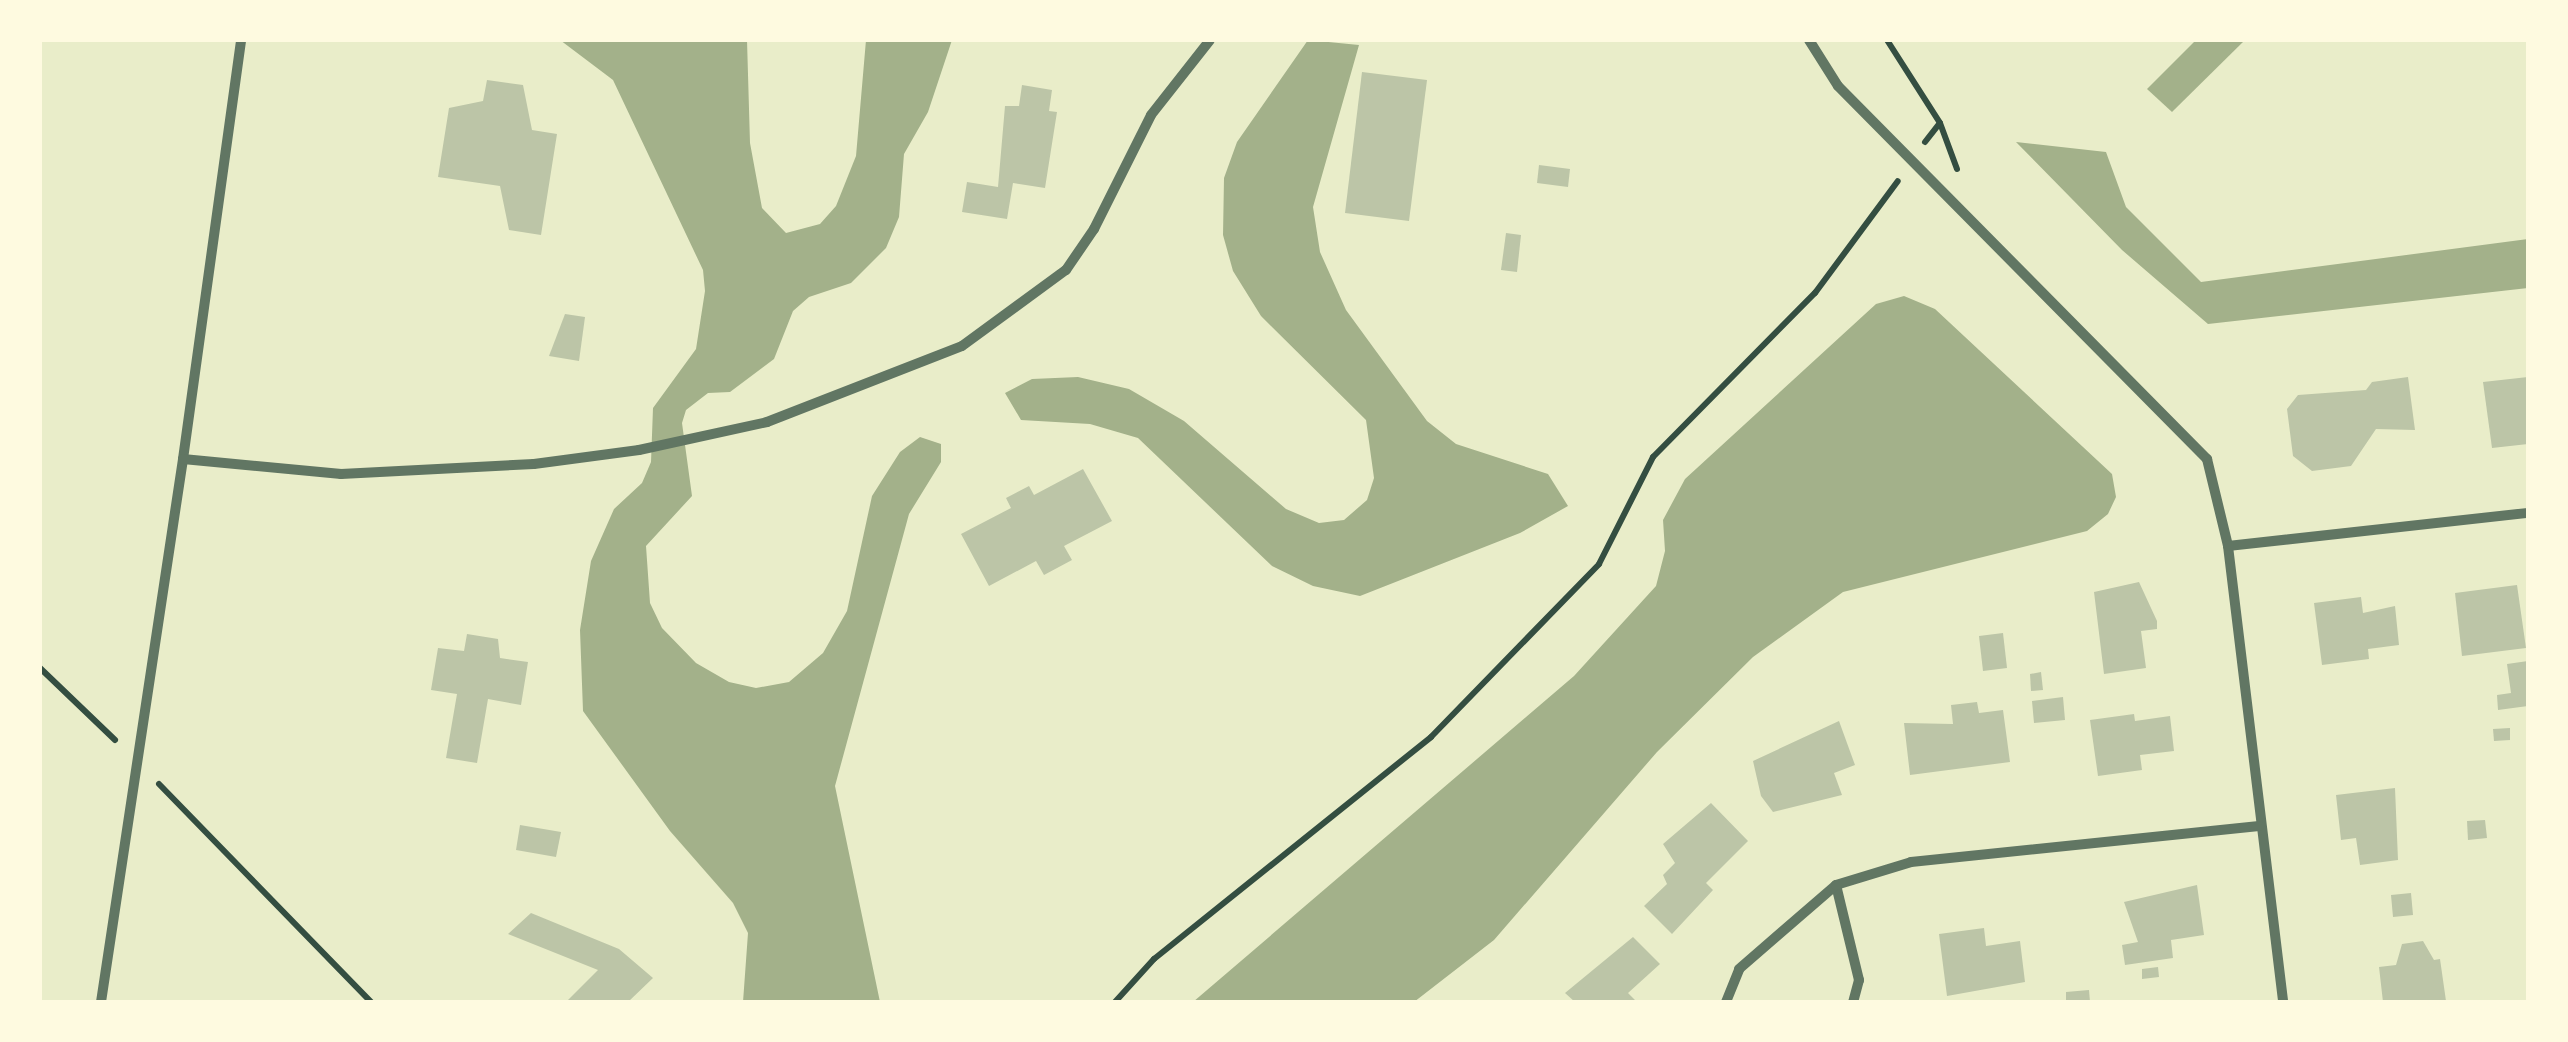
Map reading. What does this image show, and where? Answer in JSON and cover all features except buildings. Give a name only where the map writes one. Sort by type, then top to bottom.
[{"type":"street","points":[[101,1002],[184,459],[241,40]]},
{"type":"street","points":[[184,459],[341,474],[534,464],[639,450],[697,441],[767,422],[962,346],[1039,295],[1094,229],[1151,115],[1210,40]]},
{"type":"street","points":[[1809,40],[1838,86],[1914,158],[2207,458],[2228,546],[2283,1002]]},
{"type":"street","points":[[2228,546],[2528,513]]},
{"type":"street","points":[[1726,1002],[1740,969],[1836,885],[1911,862],[2259,826]]},
{"type":"street","points":[[1836,885],[1859,980],[1853,1002]]},
{"type":"path","points":[[1114,1002],[1154,959],[1431,737],[1600,564],[1654,457],[1814,293],[1940,123],[1887,40]]},
{"type":"path","points":[[40,668],[371,1002]]},
{"type":"shaded area","points":[[560,40],[747,40],[750,143],[762,208],[786,233],[820,224],[836,206],[856,156],[866,40],[952,40],[928,112],[904,154],[899,217],[886,248],[851,283],[809,297],[793,311],[774,359],[730,392],[708,393],[686,410],[682,423],[692,496],[646,546],[650,603],[662,628],[696,663],[729,682],[756,688],[789,682],[823,653],[847,611],[872,496],[900,452],[920,437],[941,444],[941,462],[909,514],[835,786],[880,1002],[743,1002],[748,933],[733,903],[670,831],[583,711],[580,630],[591,561],[614,509],[642,483],[651,462],[653,408],[696,349],[705,291],[703,270],[613,80]]},
{"type":"shaded area","points":[[1308,40],[1359,45],[1313,207],[1320,252],[1346,310],[1427,421],[1456,444],[1548,474],[1568,506],[1520,533],[1360,596],[1313,586],[1272,566],[1138,438],[1090,424],[1021,420],[1005,393],[1032,379],[1078,377],[1129,389],[1184,421],[1286,509],[1319,523],[1344,520],[1367,500],[1374,478],[1366,420],[1261,316],[1233,271],[1223,235],[1224,178],[1237,142]]},
{"type":"shaded area","points":[[2196,40],[2245,40],[2172,112],[2147,89]]},
{"type":"shaded area","points":[[2016,142],[2106,152],[2126,207],[2201,282],[2528,239],[2528,288],[2208,324],[2122,250]]},
{"type":"shaded area","points":[[1904,296],[1935,309],[2112,474],[2116,497],[2108,514],[2087,531],[1843,592],[1753,657],[1657,752],[1494,940],[1414,1002],[1193,1002],[1574,676],[1656,586],[1665,551],[1663,520],[1685,479],[1876,304]]}]
